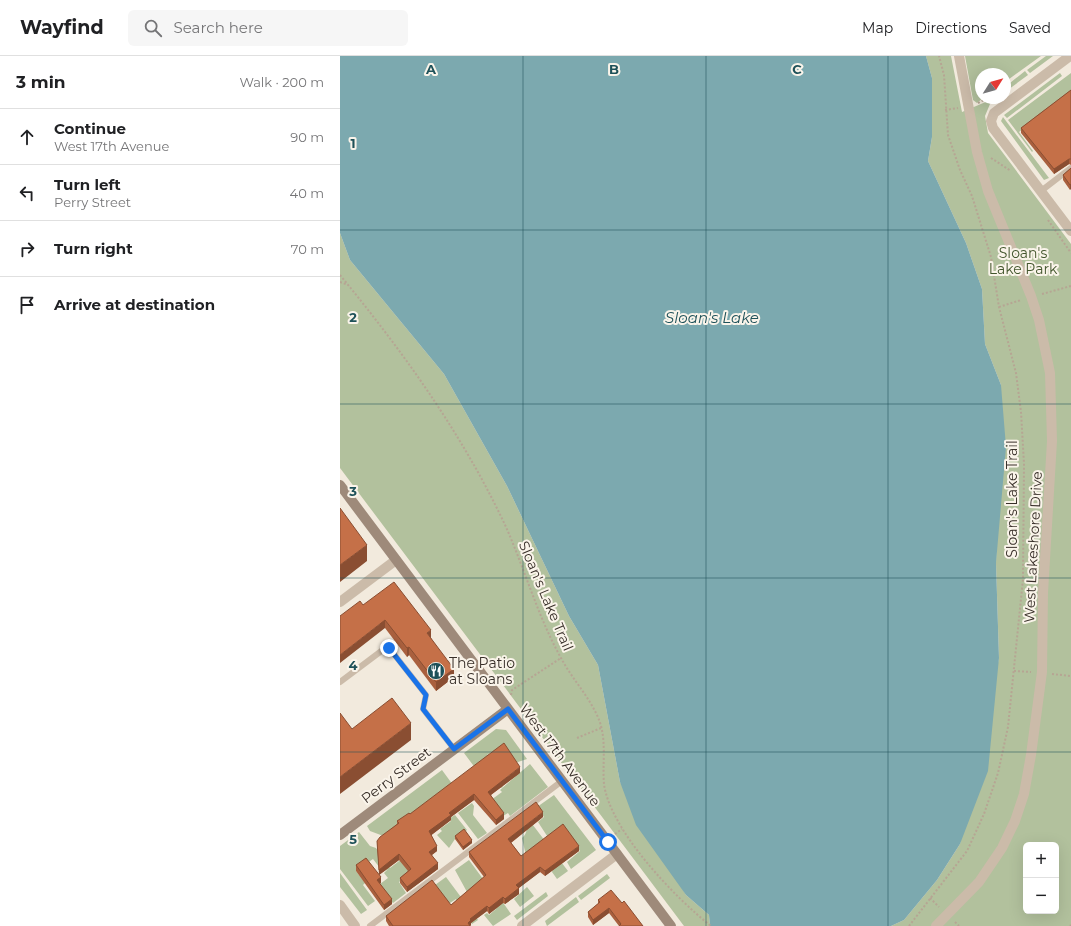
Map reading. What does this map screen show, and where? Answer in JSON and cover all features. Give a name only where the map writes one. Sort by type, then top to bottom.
[{"type":"street","name":"West Lakeshore Drive","points":[[936,926],[979,882],[1002,848],[1015,821],[1024,794],[1030,763],[1042,672],[1043,593],[1052,441],[1050,373],[1039,320],[988,191],[977,152],[959,56]]},
{"type":"street","points":[[1070,56],[994,113],[992,121],[993,128],[1071,231]]},
{"type":"street","name":"West 17th Avenue","points":[[340,485],[671,926]]},
{"type":"street","points":[[340,602],[396,560]]},
{"type":"street","name":"Perry Street","points":[[340,835],[508,709]]},
{"type":"street","points":[[522,926],[617,854]]},
{"type":"street","points":[[340,905],[356,926]]},
{"type":"lane","points":[[1041,191],[1071,168]]},
{"type":"lane","points":[[340,682],[384,649],[390,649],[426,695],[423,709],[454,749]]},
{"type":"lane","points":[[370,926],[562,781]]},
{"type":"path","name":"Sloan's Lake Trail","points":[[909,926],[967,851],[984,814],[998,773],[1009,713],[1023,579],[1024,464],[1022,412],[1016,373],[1008,350],[991,257],[972,196],[953,154],[948,135],[944,75],[939,56]]},
{"type":"path","name":"Sloan's Lake Trail","points":[[340,275],[375,317],[407,360],[472,460],[506,528],[561,658],[597,714],[604,741],[604,784],[610,806],[622,829],[662,879],[700,918],[711,926]]},
{"type":"path","points":[[340,282],[349,286]]},
{"type":"path","points":[[512,690],[561,658]]},
{"type":"path","points":[[577,738],[601,728]]},
{"type":"path","points":[[615,834],[622,829]]},
{"type":"green space","name":"Sloan's Lake Park","points":[[926,56],[951,56],[962,112],[981,104],[990,104],[985,116],[988,133],[1071,244],[1071,926],[891,926],[904,920],[937,880],[960,844],[999,658],[996,563],[1001,385],[985,344],[982,289],[966,243],[928,161],[932,137],[932,78]]},
{"type":"green space","points":[[965,56],[1041,56],[1011,78],[1011,68],[975,68],[975,102],[973,100]]},
{"type":"green space","points":[[1046,56],[1053,56],[1030,73],[1027,70]]},
{"type":"green space","points":[[1025,71],[1028,75],[1011,88],[1011,82]]},
{"type":"green space","points":[[1060,73],[1062,76],[1007,118],[1004,115]]},
{"type":"green space","points":[[1071,73],[1071,93],[1019,132],[1033,151],[1032,152],[1008,120]]},
{"type":"green space","points":[[1003,117],[1049,178],[1044,180],[1001,121]]},
{"type":"green space","points":[[340,233],[350,260],[444,374],[507,486],[569,616],[598,665],[620,782],[686,895],[709,915],[710,926],[684,926],[340,468]]},
{"type":"green space","points":[[496,729],[506,730],[527,759],[515,763],[493,751],[487,755],[503,787],[501,788],[483,764],[476,769],[464,753]]},
{"type":"green space","points":[[530,764],[548,787],[510,816],[508,813],[503,816],[491,800],[502,792],[500,790]]},
{"type":"green space","points":[[442,770],[453,785],[386,837],[370,831],[367,826]]},
{"type":"green space","points":[[554,795],[596,850],[571,869],[567,862],[580,851],[563,829],[549,839],[538,822],[544,817],[537,807]]},
{"type":"green space","points":[[472,803],[474,806],[473,815],[487,833],[478,839],[458,813]]},
{"type":"green space","points":[[455,815],[467,830],[455,839],[449,848],[437,835],[442,831],[440,829],[451,821],[450,818]]},
{"type":"green space","points":[[526,816],[568,871],[557,879],[552,872],[555,863],[526,856],[522,838],[527,828]]},
{"type":"green space","points":[[359,832],[370,846],[376,848],[390,868],[403,858],[420,867],[399,882],[406,893],[393,903],[376,887],[388,878],[384,873],[388,869],[383,872],[373,859],[356,871],[365,883],[363,885],[375,901],[368,906],[340,869],[340,846]]},
{"type":"green space","points":[[469,860],[483,879],[467,892],[455,870]]},
{"type":"green space","points":[[340,873],[367,910],[361,914],[340,887]]},
{"type":"green space","points":[[607,874],[610,878],[581,900],[578,896]]},
{"type":"green space","points":[[446,877],[478,920],[472,924],[457,905],[456,899],[444,907],[435,885]]},
{"type":"green space","points":[[527,887],[534,896],[520,907],[514,899]]},
{"type":"green space","points":[[546,892],[548,896],[517,920],[514,916]]},
{"type":"green space","points":[[499,897],[511,914],[493,926],[484,915],[487,913],[489,915],[496,909]]},
{"type":"green space","points":[[576,897],[579,902],[547,926],[545,921]]},
{"type":"water","name":"Sloan's Lake","points":[[340,56],[926,56],[932,78],[932,137],[928,161],[966,243],[982,289],[985,344],[1001,385],[1006,447],[996,563],[999,658],[988,771],[960,844],[937,880],[904,920],[891,926],[710,926],[709,915],[686,895],[636,825],[620,782],[598,665],[569,616],[507,486],[444,374],[350,260],[340,233]]},
{"type":"building","points":[[1071,90],[1071,159],[1054,169],[1021,128]]},
{"type":"building","points":[[1071,168],[1071,184],[1070,185],[1063,175]]},
{"type":"building","points":[[340,508],[367,545],[340,565]]},
{"type":"building","points":[[394,582],[431,630],[427,633],[454,669],[436,682],[409,647],[407,648],[385,620],[340,655],[340,616],[360,601],[363,605]]},
{"type":"building","points":[[392,698],[411,723],[340,777],[340,713],[352,729]]},
{"type":"building","points":[[504,743],[520,767],[488,792],[504,813],[496,820],[474,794],[449,813],[451,815],[429,831],[437,846],[429,852],[438,863],[407,887],[400,878],[411,869],[399,854],[379,870],[377,841],[380,837],[399,823],[397,821],[409,813],[410,814]]},
{"type":"building","points":[[536,802],[543,812],[508,839],[521,856],[563,824],[579,846],[545,871],[540,867],[516,885],[519,888],[505,899],[503,897],[489,908],[487,906],[470,919],[471,920],[468,923],[470,926],[393,926],[386,916],[432,880],[451,905],[486,875],[469,852]]},
{"type":"building","points":[[464,829],[472,840],[463,847],[455,836]]},
{"type":"building","points":[[366,858],[381,877],[377,880],[392,899],[384,905],[356,865]]},
{"type":"building","points":[[611,890],[622,903],[624,901],[643,926],[619,926],[621,924],[609,908],[593,920],[588,912],[600,902],[598,900]]},
{"type":"place","name":"The Patio at Sloans","points":[[436,671]]},
{"type":"route","points":[[389,648],[426,695],[426,700],[422,705],[423,709],[454,749],[508,709],[608,842]]}]
